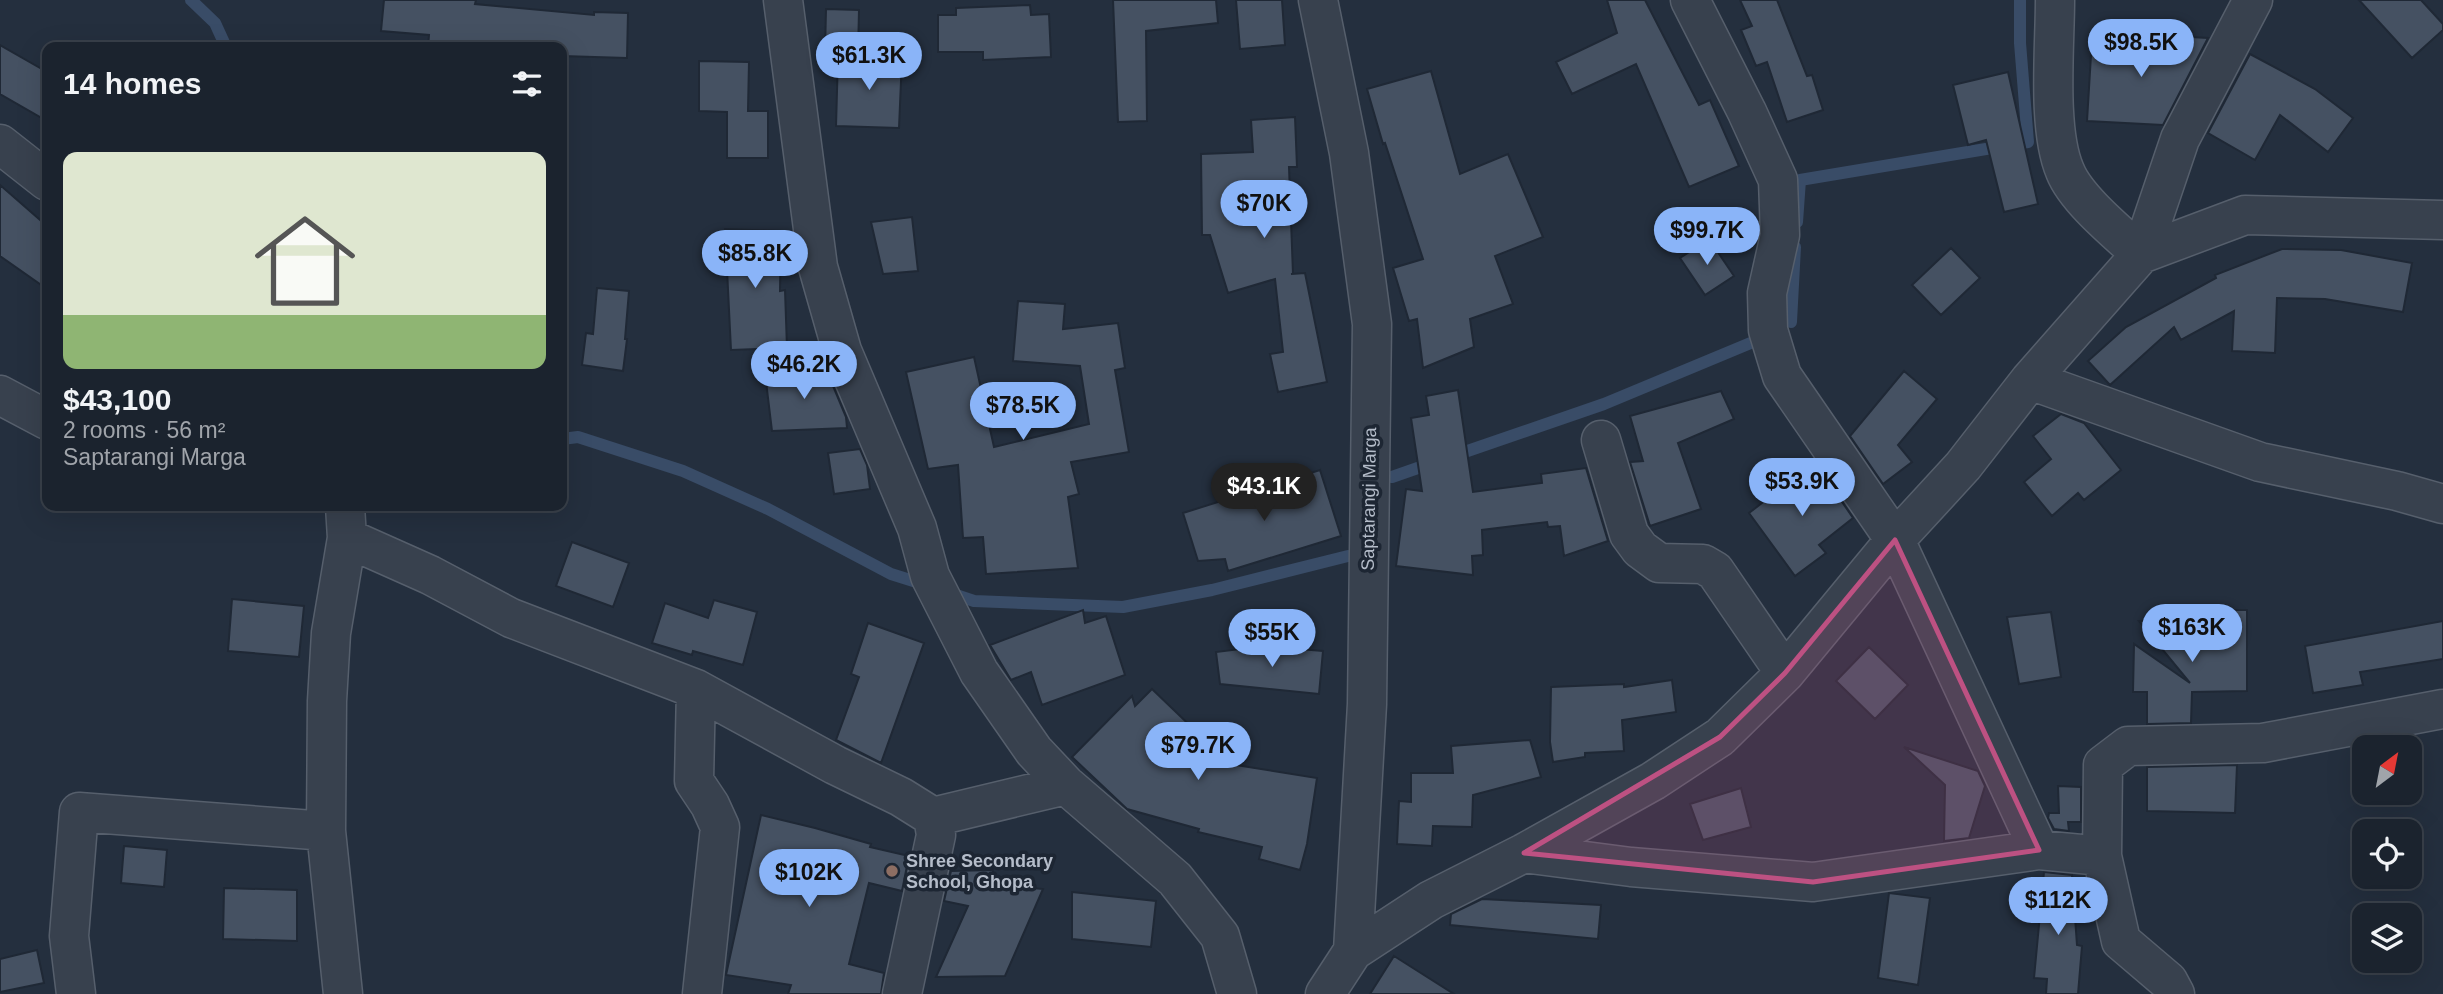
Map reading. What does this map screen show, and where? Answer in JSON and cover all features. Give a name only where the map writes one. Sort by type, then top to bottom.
[{"type":"street","points":[[783,0],[818,267],[842,351],[917,528],[930,576],[947,613],[987,683],[1034,751],[1066,785],[1175,879],[1220,936],[1237,994]]},
{"type":"street","name":"Saptarangi Marga","points":[[1318,0],[1349,153],[1372,324],[1367,704],[1353,951],[1325,994]]},
{"type":"street","points":[[1690,0],[1778,180],[1780,235],[1767,293],[1767,305],[1768,330],[1782,376],[1895,540],[2039,850]]},
{"type":"street","points":[[2055,0],[2055,130],[2065,172],[2092,208],[2141,254]]},
{"type":"street","points":[[1353,951],[1431,900],[1524,853],[1653,781],[1720,737],[1785,673],[1895,540],[1963,466],[2030,380],[2141,254],[2180,139],[2253,0]]},
{"type":"street","points":[[0,145],[42,177]]},
{"type":"street","points":[[2141,254],[2245,215],[2443,220]]},
{"type":"street","points":[[2030,380],[2260,462],[2397,491],[2443,504]]},
{"type":"street","points":[[0,395],[42,417]]},
{"type":"street","points":[[1601,440],[1629,534],[1640,548],[1659,563],[1690,562],[1703,564],[1715,571],[1785,673]]},
{"type":"street","points":[[343,994],[326,831],[330,647],[346,522],[430,575],[511,618],[696,690],[835,765],[901,797],[933,817],[1066,785]]},
{"type":"street","points":[[696,690],[694,781],[710,805],[720,827],[702,994]]},
{"type":"street","points":[[2175,994],[2168,981],[2121,941],[2102,856],[2103,765],[2128,746],[2263,743],[2443,709]]},
{"type":"street","points":[[76,994],[69,936],[79,812],[326,831]]},
{"type":"street","points":[[902,994],[936,835],[933,817]]},
{"type":"street","points":[[1524,853],[1631,867],[1812,882],[2039,850],[2102,856]]},
{"type":"highlighted area","points":[[1895,540],[2039,850],[1813,882],[1524,853],[1720,737],[1785,673]]},
{"type":"building","points":[[384,0],[476,0],[475,4],[594,15],[594,12],[628,13],[627,58],[567,56],[567,42],[428,42],[429,35],[381,31]]},
{"type":"building","points":[[1113,0],[1216,0],[1218,23],[1146,31],[1147,121],[1118,122]]},
{"type":"building","points":[[1236,0],[1282,0],[1285,45],[1240,49]]},
{"type":"building","points":[[1607,0],[1645,0],[1699,105],[1710,100],[1739,166],[1689,187],[1636,64],[1572,94],[1556,62],[1617,33]]},
{"type":"building","points":[[1740,0],[1777,0],[1807,76],[1812,75],[1823,110],[1787,122],[1767,62],[1756,66],[1741,30],[1752,26]]},
{"type":"building","points":[[2359,0],[2421,0],[2443,24],[2443,30],[2412,58]]},
{"type":"building","points":[[1030,5],[1031,15],[1049,14],[1051,57],[983,60],[983,52],[938,52],[938,15],[956,15],[956,8]]},
{"type":"building","points":[[826,9],[859,10],[858,54],[825,52]]},
{"type":"building","points":[[2156,35],[2208,38],[2163,125],[2087,121],[2091,55],[2114,55],[2114,45],[2133,46],[2134,40]]},
{"type":"building","points":[[0,45],[42,69],[42,118],[0,94]]},
{"type":"building","points":[[2250,54],[2315,89],[2353,118],[2328,152],[2280,115],[2255,160],[2208,133]]},
{"type":"building","points":[[838,56],[902,58],[899,128],[836,126]]},
{"type":"building","points":[[699,61],[749,62],[748,111],[768,111],[768,158],[727,158],[727,112],[699,111]]},
{"type":"building","points":[[1431,71],[1460,174],[1508,154],[1543,237],[1495,256],[1513,304],[1470,319],[1474,347],[1423,368],[1417,319],[1409,321],[1393,268],[1423,259],[1367,89]]},
{"type":"building","points":[[2008,72],[2038,204],[2004,212],[1986,140],[1968,145],[1953,85]]},
{"type":"building","points":[[1295,117],[1297,167],[1289,167],[1293,274],[1305,273],[1327,382],[1278,392],[1270,354],[1283,352],[1275,279],[1228,293],[1210,235],[1202,235],[1201,154],[1253,152],[1251,120]]},
{"type":"building","points":[[0,185],[42,222],[42,285],[0,256]]},
{"type":"building","points":[[912,217],[918,271],[883,274],[871,222]]},
{"type":"building","points":[[725,229],[781,231],[780,291],[785,290],[787,348],[731,350]]},
{"type":"building","points":[[1709,239],[1734,276],[1705,295],[1680,258]]},
{"type":"building","points":[[1951,248],[1980,278],[1941,315],[1912,285]]},
{"type":"building","points":[[2282,249],[2341,250],[2412,263],[2403,312],[2325,299],[2277,298],[2275,353],[2232,351],[2234,311],[2181,340],[2174,327],[2110,385],[2088,361],[2126,327],[2216,278],[2215,275]]},
{"type":"building","points":[[597,288],[629,291],[623,371],[582,365],[586,333],[593,334]]},
{"type":"building","points":[[1018,301],[1065,304],[1063,329],[1118,323],[1125,368],[1115,370],[1129,452],[1071,462],[1079,494],[1068,497],[1078,568],[986,574],[983,537],[963,538],[958,465],[928,469],[906,372],[974,357],[994,447],[1089,424],[1080,366],[1013,361]]},
{"type":"building","points":[[826,369],[846,417],[847,428],[772,431],[765,373]]},
{"type":"building","points":[[1904,371],[1937,399],[1898,445],[1912,462],[1883,484],[1850,436]]},
{"type":"building","points":[[1458,390],[1473,492],[1542,483],[1541,474],[1586,468],[1608,541],[1564,556],[1560,526],[1548,527],[1547,522],[1482,530],[1483,555],[1472,556],[1473,575],[1396,566],[1406,489],[1422,491],[1411,418],[1429,415],[1426,396]]},
{"type":"building","points":[[1721,391],[1734,419],[1678,443],[1701,509],[1650,526],[1630,462],[1643,461],[1630,416]]},
{"type":"building","points":[[2061,414],[2084,423],[2121,470],[2084,500],[2078,493],[2052,516],[2024,482],[2051,459],[2033,436]]},
{"type":"building","points":[[860,449],[867,465],[870,489],[834,494],[828,453]]},
{"type":"building","points":[[1815,462],[1853,518],[1819,545],[1826,553],[1795,576],[1749,513]]},
{"type":"building","points":[[1320,470],[1341,536],[1228,571],[1225,559],[1198,561],[1183,513]]},
{"type":"building","points":[[572,542],[629,563],[613,607],[556,586]]},
{"type":"building","points":[[232,599],[304,606],[299,657],[228,651]]},
{"type":"building","points":[[714,600],[757,612],[743,665],[693,651],[692,655],[652,643],[665,603],[708,618]]},
{"type":"building","points":[[1083,610],[1085,623],[1106,616],[1125,675],[1042,705],[1031,672],[1011,680],[990,645]]},
{"type":"building","points":[[2213,610],[2247,610],[2247,691],[2192,692],[2191,723],[2147,724],[2147,692],[2133,692],[2134,644],[2190,683],[2139,621],[2213,622]]},
{"type":"building","points":[[2051,612],[2061,677],[2019,684],[2007,617]]},
{"type":"building","points":[[2443,621],[2443,659],[2360,672],[2363,685],[2313,693],[2305,646]]},
{"type":"building","points":[[868,623],[924,643],[881,763],[836,740],[859,677],[851,674]]},
{"type":"building","points":[[1264,646],[1323,651],[1319,694],[1220,684],[1216,652]]},
{"type":"building","points":[[1869,647],[1908,685],[1875,719],[1836,681]]},
{"type":"building","points":[[1672,680],[1676,712],[1622,720],[1624,751],[1585,753],[1585,757],[1553,762],[1550,742],[1551,687],[1624,684],[1624,687]]},
{"type":"building","points":[[1152,689],[1230,764],[1317,778],[1307,844],[1300,870],[1259,859],[1262,847],[1198,832],[1199,829],[1127,809],[1072,757],[1132,696],[1135,706]]},
{"type":"building","points":[[1530,740],[1541,777],[1473,795],[1472,827],[1433,826],[1432,846],[1397,844],[1399,801],[1411,802],[1411,773],[1453,773],[1451,746]]},
{"type":"building","points":[[1904,747],[1978,771],[1985,786],[1969,838],[1944,841],[1945,785]]},
{"type":"building","points":[[2237,765],[2235,813],[2147,811],[2147,767]]},
{"type":"building","points":[[2058,786],[2081,787],[2081,822],[2068,822],[2069,831],[2054,829],[2048,818],[2049,813],[2059,813]]},
{"type":"building","points":[[1741,788],[1751,827],[1703,840],[1690,804]]},
{"type":"building","points":[[761,815],[909,856],[902,891],[869,883],[849,964],[884,973],[881,994],[788,994],[791,985],[726,975]]},
{"type":"building","points":[[124,846],[167,850],[164,887],[121,883]]},
{"type":"building","points":[[993,870],[993,884],[1043,889],[1005,976],[936,977],[968,906],[944,901],[951,871]]},
{"type":"building","points":[[2044,872],[2072,875],[2077,945],[2082,946],[2078,994],[2046,994],[2047,979],[2034,978]]},
{"type":"building","points":[[224,888],[297,890],[297,941],[223,939]]},
{"type":"building","points":[[1072,892],[1156,901],[1151,947],[1072,939]]},
{"type":"building","points":[[1889,893],[1930,898],[1918,985],[1878,978]]},
{"type":"building","points":[[1482,899],[1601,905],[1598,939],[1450,925],[1451,914]]},
{"type":"building","points":[[37,950],[44,983],[0,992],[0,959]]},
{"type":"building","points":[[1394,956],[1454,994],[1370,994]]},
{"type":"waterway","points":[[191,0],[215,23],[224,42]]},
{"type":"waterway","points":[[1797,222],[1800,180],[2028,142],[2020,43],[2020,0]]},
{"type":"waterway","points":[[1791,322],[1795,247]]},
{"type":"waterway","points":[[1453,456],[1604,404],[1753,342]]},
{"type":"waterway","points":[[567,438],[578,437],[683,471],[768,509],[891,574],[926,585]]},
{"type":"waterway","points":[[1392,477],[1432,463]]},
{"type":"waterway","points":[[947,592],[974,601],[1123,607],[1212,590],[1348,556]]},
{"type":"place","name":"Shree Secondary School, Ghopa","points":[[892,871]]}]
